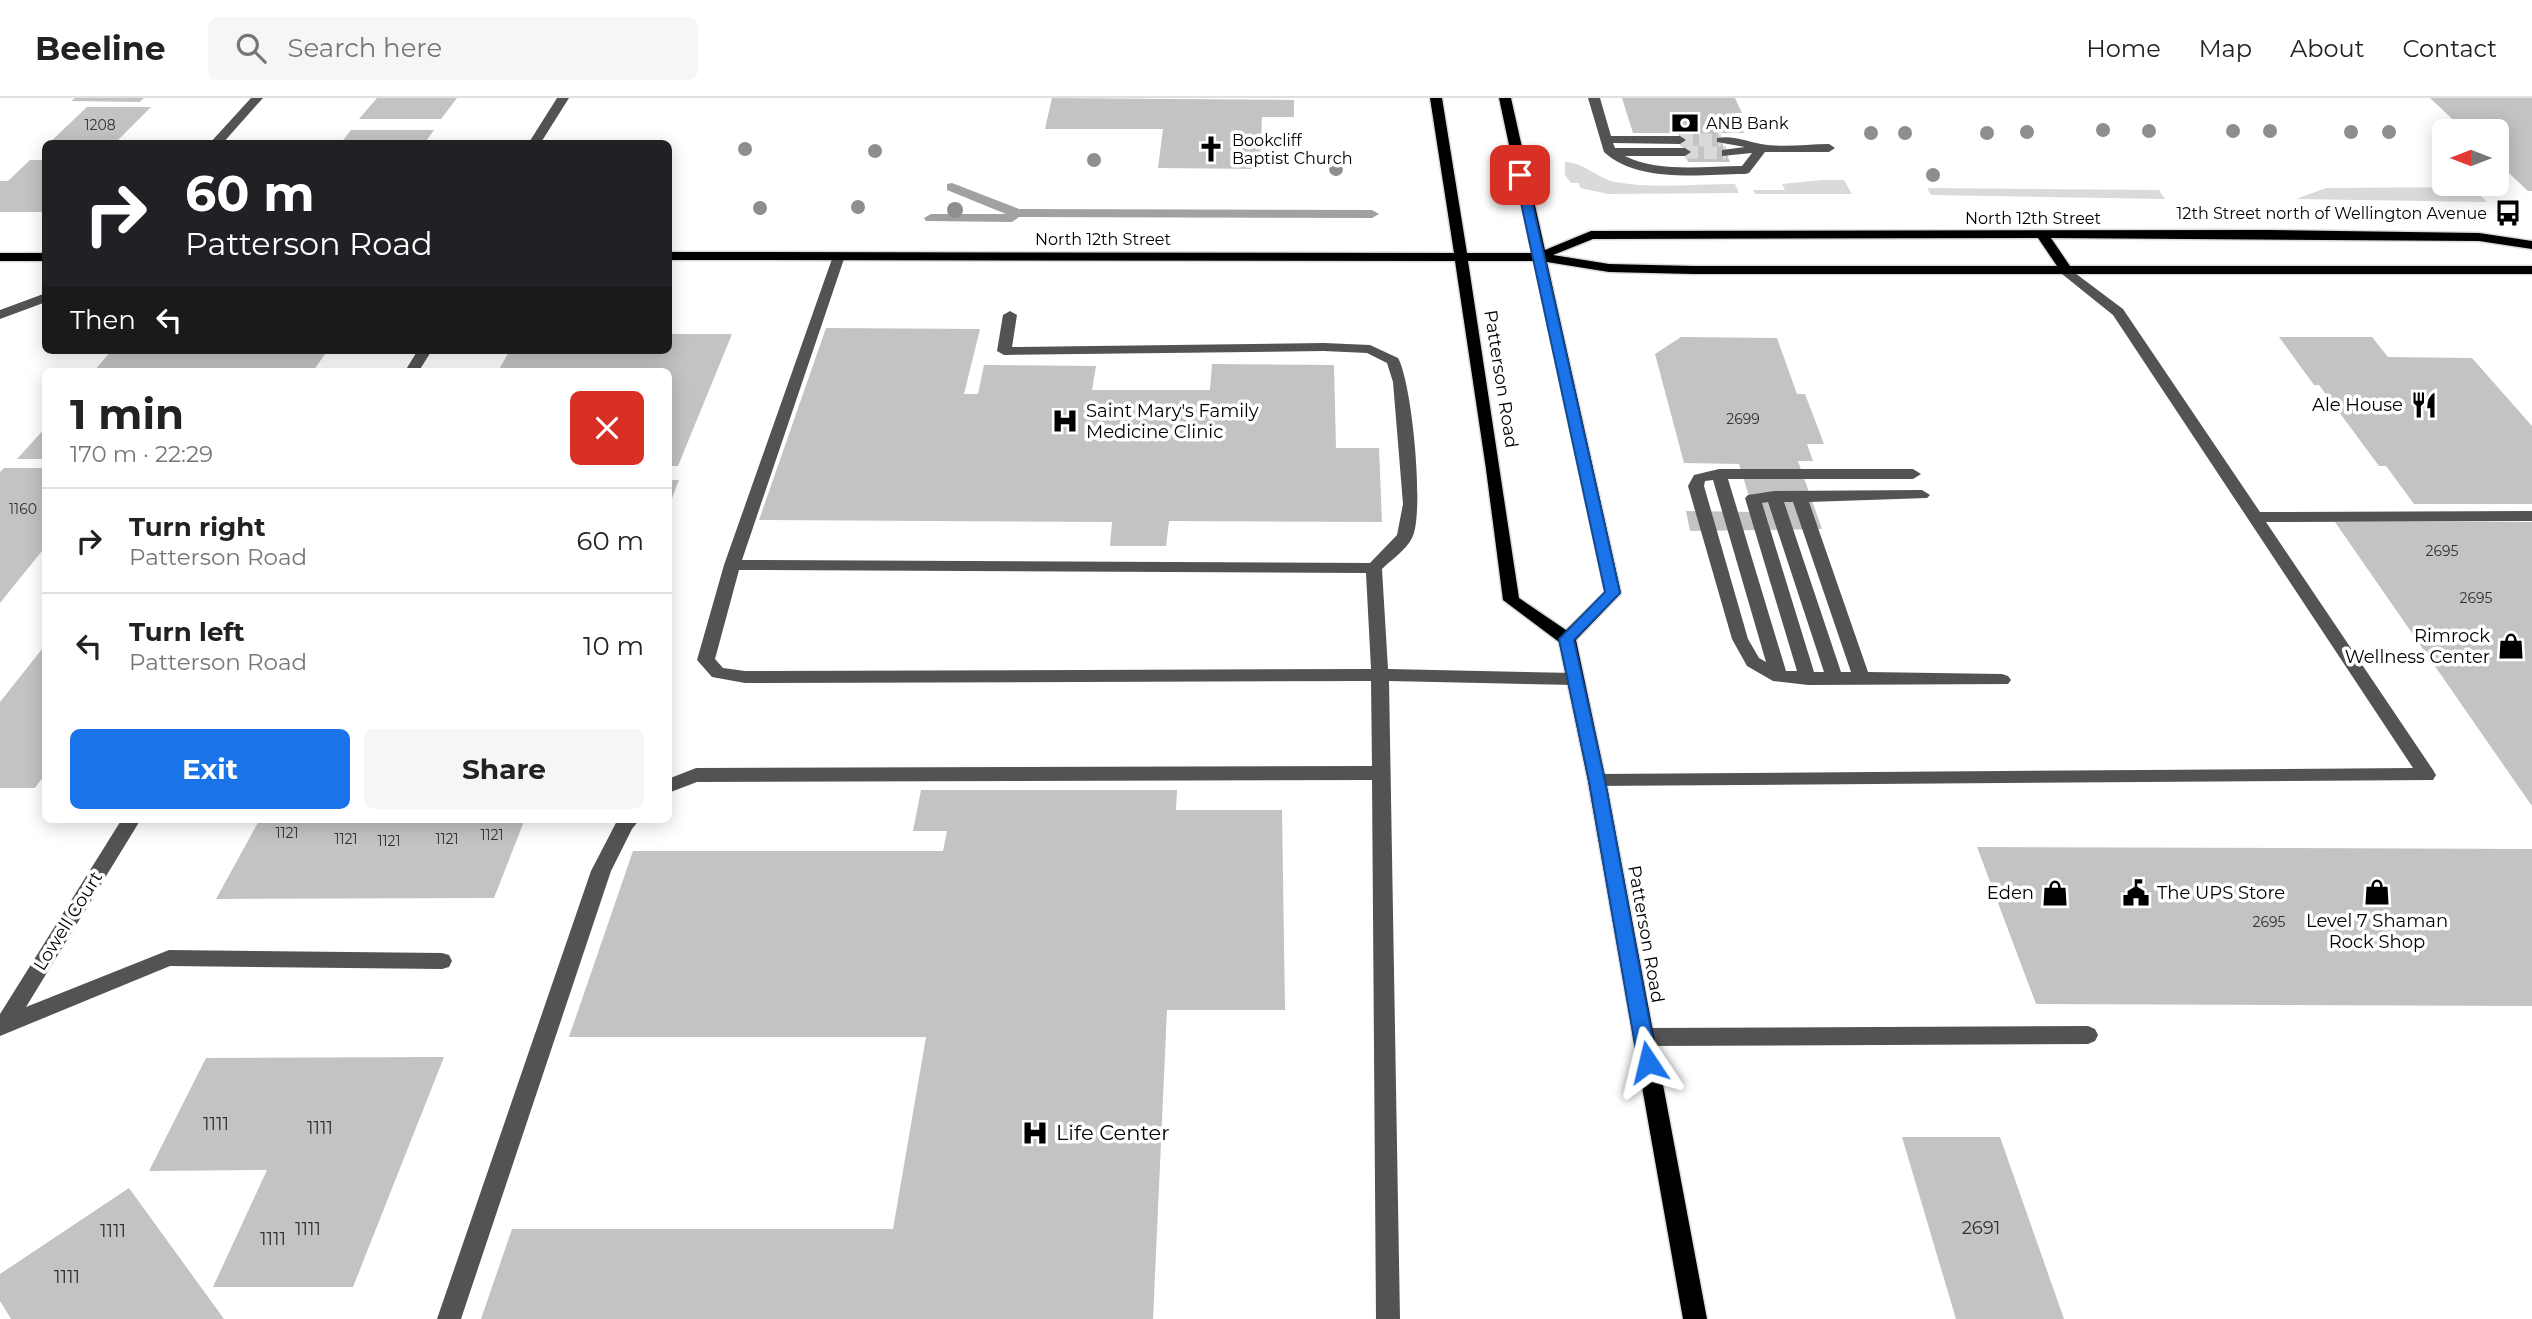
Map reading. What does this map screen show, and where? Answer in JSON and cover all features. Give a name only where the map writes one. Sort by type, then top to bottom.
[{"type":"main road","name":"Patterson Road","points":[[1436,98],[1494,469],[1511,600],[1567,639],[1597,781],[1695,1319]]},
{"type":"main road","points":[[1504,98],[1613,593],[1567,639]]},
{"type":"main road","name":"North 12th Street","points":[[1538,257],[1591,235],[2479,237],[2532,246]]},
{"type":"main road","points":[[2042,235],[2067,271]]},
{"type":"main road","name":"North 12th Street","points":[[672,256],[1538,257],[1609,268],[2532,270]]},
{"type":"main road","points":[[0,257],[42,257]]},
{"type":"street","points":[[219,140],[257,98]]},
{"type":"street","points":[[536,140],[562,98]]},
{"type":"street","points":[[1594,98],[1610,152],[1636,166],[1667,170],[1745,170],[1762,148]]},
{"type":"street","points":[[1606,139],[1680,140]]},
{"type":"street","points":[[1721,140],[1734,140],[1762,148]]},
{"type":"street","points":[[1726,153],[1762,148],[1829,148]]},
{"type":"street","points":[[1610,152],[1685,152]]},
{"type":"street","points":[[839,256],[732,565],[706,660],[718,673],[745,677],[1380,675],[1575,679]]},
{"type":"street","points":[[1597,781],[2427,775],[2118,312],[2067,271]]},
{"type":"street","points":[[0,315],[42,299]]},
{"type":"street","points":[[732,565],[1374,568],[1405,537],[1411,504],[1400,382],[1392,361],[1370,349],[1324,347],[1004,351],[1010,315]]},
{"type":"street","points":[[1719,474],[1779,677]]},
{"type":"street","points":[[1913,474],[1719,474],[1701,477],[1696,486],[1740,639],[1753,662],[1779,677],[2002,680]]},
{"type":"street","points":[[1808,679],[1753,498],[1922,495]]},
{"type":"street","points":[[1774,496],[1835,679]]},
{"type":"street","points":[[1799,496],[1862,679]]},
{"type":"street","points":[[2254,517],[2532,516]]},
{"type":"street","points":[[1374,568],[1380,675],[1388,1319]]},
{"type":"street","points":[[672,784],[696,775],[1381,773]]},
{"type":"street","name":"Lowell Court","points":[[2,1026],[129,823]]},
{"type":"street","points":[[449,1319],[601,871],[626,823]]},
{"type":"street","points":[[2,1026],[169,958],[442,961]]},
{"type":"street","points":[[1643,1037],[2088,1035]]},
{"type":"shaded area","points":[[1565,162],[1579,165],[1615,182],[1659,186],[1735,184],[1739,193],[1608,194],[1580,188],[1579,183],[1571,183],[1565,175]]},
{"type":"shaded area","points":[[1844,180],[1852,194],[1755,194],[1753,190],[1785,190],[1782,184]]},
{"type":"shaded area","points":[[2432,187],[2432,196],[2481,196],[2487,202],[2296,199],[2326,188]]},
{"type":"shaded area","points":[[1927,188],[2159,190],[2165,199],[1931,195]]},
{"type":"building","points":[[75,98],[144,98],[140,102],[71,101]]},
{"type":"building","points":[[377,98],[457,98],[441,119],[359,119]]},
{"type":"building","name":"Bookcliff Baptist Church","points":[[1052,98],[1294,100],[1294,117],[1262,117],[1260,169],[1158,168],[1163,129],[1045,129]]},
{"type":"building","name":"ANB Bank","points":[[1622,98],[1735,98],[1742,113],[1735,113],[1744,133],[1718,133],[1730,162],[1688,162],[1678,133],[1633,133]]},
{"type":"building","points":[[2430,98],[2532,98],[2532,191],[2528,191],[2510,174],[2510,119],[2452,119]]},
{"type":"building","points":[[87,107],[151,107],[118,140],[52,140]]},
{"type":"building","points":[[351,130],[434,130],[427,140],[343,140]]},
{"type":"building","points":[[30,160],[42,160],[42,212],[0,212],[0,181],[8,181]]},
{"type":"building","name":"Saint Mary's Family Medicine Clinic","points":[[826,328],[980,329],[964,394],[978,394],[984,365],[1096,366],[1092,390],[1210,390],[1212,364],[1334,365],[1336,448],[1379,448],[1382,522],[1169,521],[1166,546],[1110,546],[1112,522],[759,520]]},
{"type":"building","points":[[672,334],[732,334],[678,466],[672,466],[672,368],[500,368],[508,354],[672,354]]},
{"type":"building","points":[[1681,337],[1777,338],[1797,394],[1805,394],[1824,444],[1807,444],[1813,461],[1798,461],[1822,529],[1690,531],[1686,511],[1754,512],[1739,464],[1684,463],[1655,354]]},
{"type":"building","name":"Ale House","points":[[2279,337],[2372,337],[2388,357],[2472,358],[2532,426],[2532,504],[2414,504],[2386,466],[2379,466],[2319,385],[2314,385]]},
{"type":"building","points":[[109,354],[325,354],[315,368],[97,368]]},
{"type":"building","points":[[42,431],[42,459],[17,459]]},
{"type":"building","points":[[4,468],[42,468],[42,551],[0,603],[0,472]]},
{"type":"building","points":[[672,480],[679,480],[672,498]]},
{"type":"building","points":[[2335,522],[2532,522],[2532,806],[2509,773]]},
{"type":"building","points":[[42,649],[42,778],[35,788],[0,788],[0,702]]},
{"type":"building","name":"Life Center","points":[[921,790],[1177,790],[1176,810],[1282,810],[1285,1010],[1167,1010],[1153,1319],[481,1319],[512,1229],[893,1229],[926,1037],[569,1037],[633,851],[943,851],[947,831],[913,831]]},
{"type":"building","points":[[258,823],[523,823],[494,898],[216,899]]},
{"type":"building","points":[[1977,847],[2532,849],[2532,1006],[2036,1004]]},
{"type":"building","points":[[444,1057],[353,1287],[213,1287],[267,1170],[149,1171],[206,1058]]},
{"type":"building","points":[[1902,1137],[2000,1137],[2064,1319],[1956,1319]]},
{"type":"building","points":[[129,1188],[224,1319],[11,1319],[0,1301],[0,1274]]},
{"type":"waterway","points":[[952,187],[1013,210],[1013,213]]},
{"type":"waterway","points":[[931,218],[1012,218],[1013,213]]},
{"type":"waterway","points":[[1013,213],[1372,214]]},
{"type":"tunnel","points":[[1680,140],[1721,140]]},
{"type":"tunnel","points":[[1685,152],[1726,153]]},
{"type":"place","name":"ANB Bank","points":[[1685,123]]},
{"type":"place","name":"Bookcliff Baptist Church","points":[[1211,149]]},
{"type":"place","name":"12th Street north of Wellington Avenue","points":[[2508,213]]},
{"type":"place","name":"Ale House","points":[[2424,405]]},
{"type":"place","name":"Saint Mary's Family Medicine Clinic","points":[[1065,421]]},
{"type":"place","name":"Rimrock Wellness Center","points":[[2511,646]]},
{"type":"place","name":"Level 7 Shaman Rock Shop","points":[[2377,892]]},
{"type":"place","name":"Eden","points":[[2055,893]]},
{"type":"place","name":"The UPS Store","points":[[2136,893]]},
{"type":"place","name":"Life Center","points":[[1035,1133]]},
{"type":"route","points":[[1520,175],[1613,593],[1567,639],[1597,781],[1648,1062]]}]
